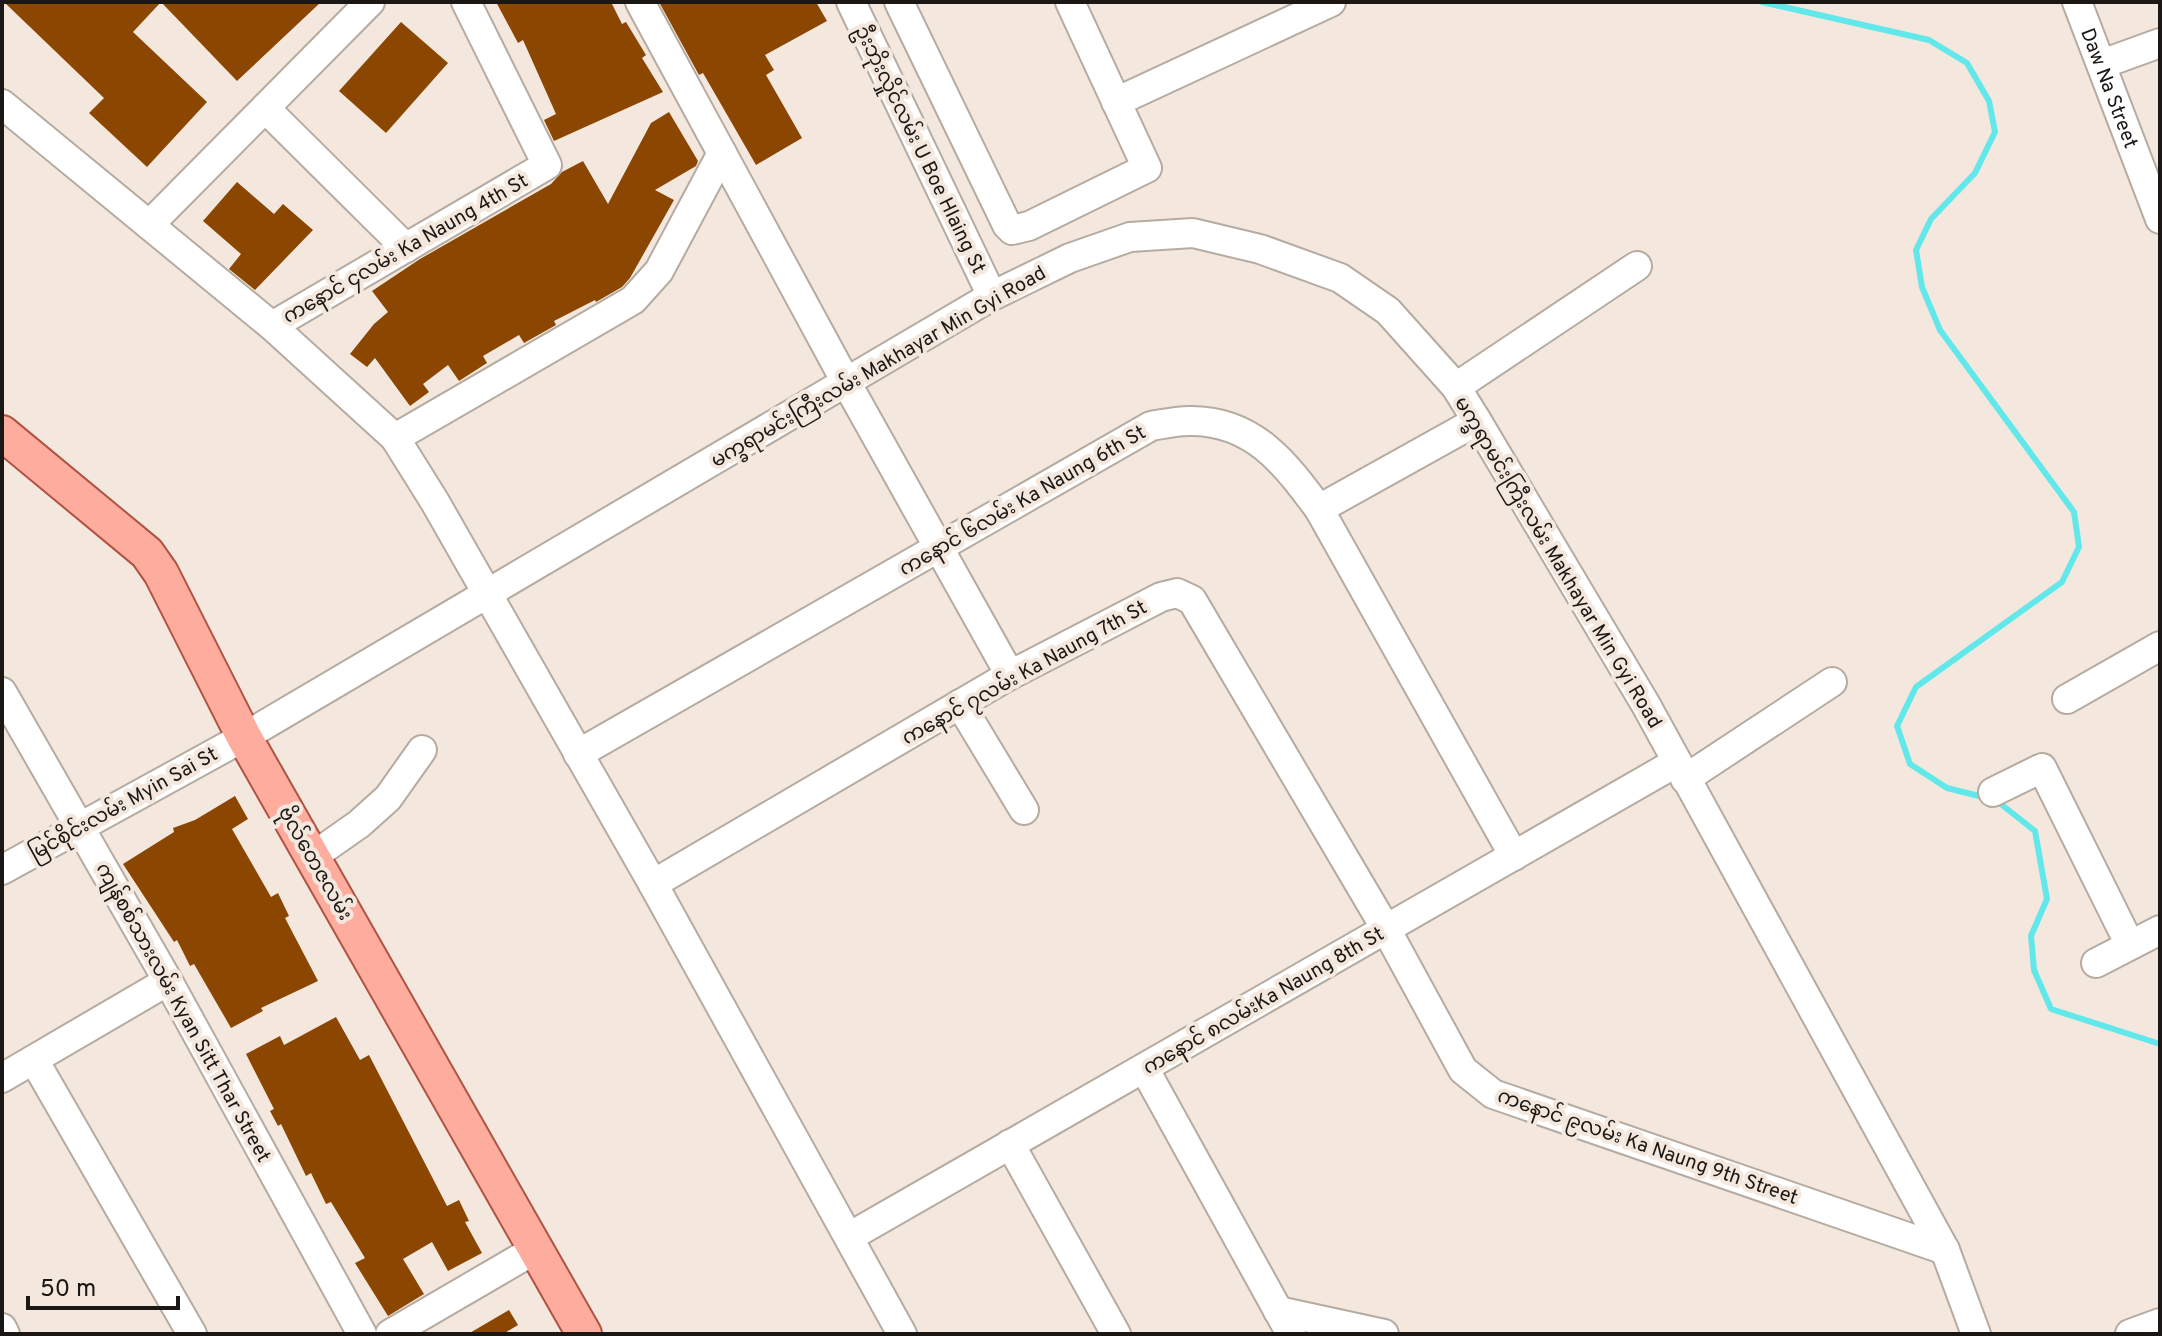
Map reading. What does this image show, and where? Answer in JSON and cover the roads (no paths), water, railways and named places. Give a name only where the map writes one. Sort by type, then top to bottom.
[{"type":"main road","name":"ဗိုလ်တေဇလမ်း","points":[[2,433],[147,553],[161,573],[244,737],[584,1334]]},
{"type":"street","points":[[149,225],[370,2]]},
{"type":"street","name":"ကနောင် ၄လမ်း Ka Naung 4th St","points":[[272,326],[547,165],[466,2]]},
{"type":"street","points":[[640,2],[846,382],[1010,675]]},
{"type":"street","name":"ဦးဘိုးလှိုင်လမ်း U Boe Hlaing St","points":[[851,2],[992,296]]},
{"type":"street","points":[[899,2],[1012,230],[1029,226],[1147,168],[1070,2]]},
{"type":"street","points":[[1116,102],[1331,2]]},
{"type":"street","name":"Daw Na Street","points":[[2077,2],[2160,219]]},
{"type":"street","points":[[2102,64],[2160,43]]},
{"type":"street","points":[[2,104],[272,326],[395,438],[435,502],[653,884],[902,1334]]},
{"type":"street","points":[[265,108],[406,248]]},
{"type":"street","points":[[395,438],[633,300],[659,271],[722,153]]},
{"type":"street","name":"မက္ခရာမင်းကြီးလမ်း Makhayar Min Gyi Road","points":[[244,737],[992,296],[1070,258],[1130,237],[1193,233],[1260,249],[1340,278],[1388,311],[1456,387],[1681,770],[1945,1250],[1976,1334]]},
{"type":"street","points":[[1456,387],[1637,266]]},
{"type":"street","name":"ကနောင် ၆လမ်း Ka Naung 6th St","points":[[578,754],[1151,426],[1188,421],[1218,423],[1265,444],[1319,509],[1514,856]]},
{"type":"street","points":[[1319,509],[1477,421]]},
{"type":"street","name":"ကနောင် ၇လမ်း Ka Naung 7th St","points":[[653,884],[1010,675],[1161,597],[1177,593],[1192,600],[1386,929]]},
{"type":"street","points":[[2067,699],[2160,646]]},
{"type":"street","name":"ကနောင် ၈လမ်းKa Naung 8th St","points":[[849,1237],[1514,856],[1681,770],[1832,682]]},
{"type":"street","name":"ကျန်စစ်သားလမ်း Kyan Sitt Thar Street","points":[[2,692],[168,981],[362,1334]]},
{"type":"street","points":[[960,704],[1024,810]]},
{"type":"street","name":"မြင်စိုင်းလမ်း Myin Sai St","points":[[2,870],[244,737]]},
{"type":"street","points":[[312,857],[359,824],[388,798],[422,750]]},
{"type":"street","points":[[1993,792],[2042,768],[2130,945]]},
{"type":"street","name":"ကနောင် ၉လမ်း Ka Naung 9th Street","points":[[1386,929],[1463,1070],[1493,1094],[1945,1250]]},
{"type":"street","points":[[2096,963],[2160,930]]},
{"type":"street","points":[[2,1078],[168,981]]},
{"type":"street","points":[[34,1060],[192,1334]]},
{"type":"street","points":[[1144,1068],[1284,1322],[1384,1334]]},
{"type":"street","points":[[1010,1144],[1116,1334]]},
{"type":"street","points":[[390,1334],[536,1249]]},
{"type":"street","points":[[2130,1334],[2160,1323]]},
{"type":"street","points":[[2,1328],[5,1334]]},
{"type":"waterway","points":[[1762,2],[1929,40],[1967,63],[1989,101],[1995,132],[1975,173],[1931,219],[1916,250],[1922,287],[1940,330],[2074,512],[2079,547],[2062,582],[1916,687],[1897,726],[1910,764],[1947,788],[1987,798]]},
{"type":"waterway","points":[[1997,801],[2035,831],[2047,899],[2031,936],[2034,970],[2051,1009],[2160,1044]]}]
